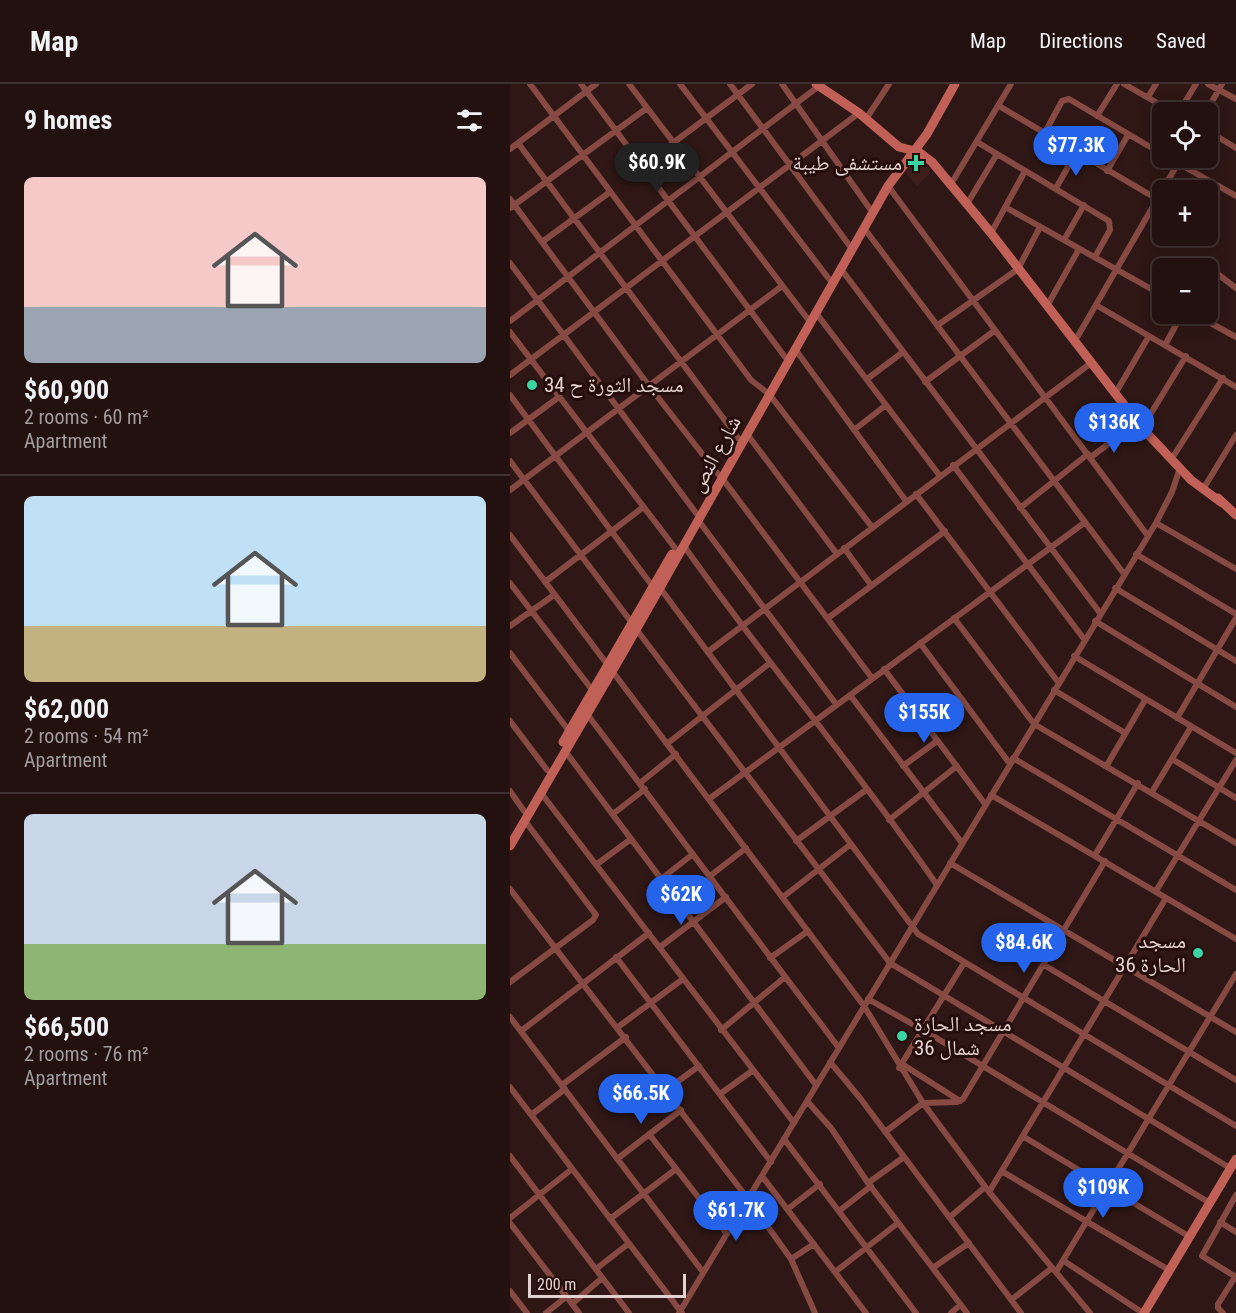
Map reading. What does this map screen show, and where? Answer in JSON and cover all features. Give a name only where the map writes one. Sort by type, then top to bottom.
[{"type":"main road","name":"شارع النص","points":[[767,393],[785,357],[841,269],[948,84]]},
{"type":"main road","name":"شارع النص","points":[[510,836],[541,793],[587,714],[610,667],[767,393],[795,349],[829,279],[870,209],[911,150],[927,134],[955,84]]},
{"type":"main road","points":[[818,85],[911,150],[932,162],[991,233],[1142,428],[1202,490],[1235,512]]},
{"type":"main road","points":[[1181,470],[1205,486],[1222,503]]},
{"type":"main road","name":"شارع النص","points":[[510,846],[547,770],[593,691],[610,667]]},
{"type":"main road","points":[[1144,1313],[1236,1159]]},
{"type":"street","points":[[530,84],[751,380],[767,393],[872,527]]},
{"type":"street","points":[[581,84],[785,357]]},
{"type":"street","points":[[510,149],[596,84]]},
{"type":"street","points":[[629,84],[782,286],[811,315],[867,379],[940,476]]},
{"type":"street","points":[[680,84],[829,279]]},
{"type":"street","points":[[730,84],[849,245]]},
{"type":"street","points":[[642,166],[752,84]]},
{"type":"street","points":[[782,84],[870,209]]},
{"type":"street","points":[[510,375],[596,313],[821,141],[862,116],[889,84]]},
{"type":"street","points":[[951,184],[1011,84]]},
{"type":"street","points":[[1097,116],[1117,84]]},
{"type":"street","points":[[1124,84],[1156,102]]},
{"type":"street","points":[[1148,97],[1156,84]]},
{"type":"street","points":[[1185,102],[1196,84]]},
{"type":"street","points":[[1208,84],[1221,87],[1236,99]]},
{"type":"street","points":[[510,321],[764,130],[818,85]]},
{"type":"street","points":[[1212,102],[1221,87]]},
{"type":"street","points":[[1044,134],[1065,98],[1152,148]]},
{"type":"street","points":[[999,106],[1152,196]]},
{"type":"street","points":[[647,108],[546,182],[511,204],[569,277],[649,386],[801,582],[872,678]]},
{"type":"street","points":[[1107,171],[1128,135]]},
{"type":"street","points":[[1218,137],[1236,148]]},
{"type":"street","points":[[977,142],[1084,205],[1111,225],[1095,257]]},
{"type":"street","points":[[518,143],[680,362],[837,554]]},
{"type":"street","points":[[1056,188],[1076,153]]},
{"type":"street","points":[[968,204],[997,154]]},
{"type":"street","points":[[1192,168],[1236,196]]},
{"type":"street","points":[[991,233],[1025,171]]},
{"type":"street","points":[[888,186],[1148,536]]},
{"type":"street","points":[[542,242],[610,192]]},
{"type":"street","points":[[1064,240],[1084,205]]},
{"type":"street","points":[[1005,207],[1152,289]]},
{"type":"street","points":[[1075,341],[1152,208]]},
{"type":"street","points":[[938,325],[1018,270],[1040,227]]},
{"type":"street","points":[[864,228],[1124,574]]},
{"type":"street","points":[[1047,306],[1079,249]]},
{"type":"street","points":[[510,264],[836,704]]},
{"type":"street","points":[[841,269],[1100,614]]},
{"type":"street","points":[[1218,274],[1236,288]]},
{"type":"street","points":[[510,490],[782,286]]},
{"type":"street","points":[[1096,305],[1236,387]]},
{"type":"street","points":[[1165,345],[1177,324]]},
{"type":"street","points":[[1212,324],[1236,337]]},
{"type":"street","points":[[925,382],[994,331]]},
{"type":"street","points":[[510,332],[642,508],[680,547],[815,721],[937,885]]},
{"type":"street","points":[[1115,394],[1149,336]]},
{"type":"street","points":[[795,349],[906,501]]},
{"type":"street","points":[[867,379],[903,352]]},
{"type":"street","points":[[1142,428],[1186,356]]},
{"type":"street","points":[[709,651],[1091,363]]},
{"type":"street","points":[[1171,460],[1223,378]]},
{"type":"street","points":[[510,395],[611,531],[709,651],[912,926],[924,938],[964,963],[1236,1126]]},
{"type":"street","points":[[510,433],[559,397]]},
{"type":"street","points":[[854,430],[886,405]]},
{"type":"street","points":[[1020,508],[1054,480],[1124,432]]},
{"type":"street","points":[[1205,486],[1236,435]]},
{"type":"street","points":[[510,461],[744,774],[890,963],[1230,1168]]},
{"type":"street","points":[[953,465],[1084,639]]},
{"type":"street","points":[[510,1087],[680,1312],[1053,690],[1156,523],[1181,470]]},
{"type":"street","points":[[916,494],[1058,682]]},
{"type":"street","points":[[545,582],[642,508]]},
{"type":"street","points":[[709,799],[1084,523]]},
{"type":"street","points":[[1156,523],[1236,569]]},
{"type":"street","points":[[828,618],[945,531]]},
{"type":"street","points":[[510,535],[864,1006],[923,1103],[987,1190],[1090,1313]]},
{"type":"street","points":[[844,548],[871,585]]},
{"type":"street","points":[[1136,554],[1236,616],[1177,718]]},
{"type":"street","points":[[510,583],[593,691]]},
{"type":"street","points":[[1115,588],[1236,661]]},
{"type":"street","points":[[510,626],[554,595]]},
{"type":"street","points":[[954,618],[1034,724],[1138,783],[1236,843]]},
{"type":"street","points":[[1095,621],[1236,706]]},
{"type":"street","points":[[920,643],[1011,761],[1117,819],[1236,890]]},
{"type":"street","points":[[510,653],[569,731]]},
{"type":"street","points":[[1074,656],[1236,753]]},
{"type":"street","points":[[668,744],[770,663]]},
{"type":"street","points":[[884,669],[985,804]]},
{"type":"street","points":[[1053,690],[1125,733]]},
{"type":"street","points":[[850,695],[962,843]]},
{"type":"street","points":[[1107,765],[1146,700]]},
{"type":"street","points":[[587,714],[839,1048]]},
{"type":"street","points":[[510,721],[547,770]]},
{"type":"street","points":[[1152,792],[1191,726]]},
{"type":"street","points":[[903,766],[937,741]]},
{"type":"street","points":[[565,751],[816,1085]]},
{"type":"street","points":[[640,783],[676,754]]},
{"type":"street","points":[[1172,759],[1236,798]]},
{"type":"street","points":[[1156,891],[1236,760]]},
{"type":"street","points":[[889,820],[957,766]]},
{"type":"street","points":[[1095,855],[1138,783]]},
{"type":"street","points":[[613,814],[645,789]]},
{"type":"street","points":[[796,841],[866,790]]},
{"type":"street","points":[[510,791],[525,816],[596,915],[593,921],[510,982]]},
{"type":"street","points":[[541,793],[794,1123]]},
{"type":"street","points":[[991,795],[1236,939]]},
{"type":"street","points":[[597,864],[631,839]]},
{"type":"street","points":[[783,897],[851,844]]},
{"type":"street","points":[[710,876],[746,848]]},
{"type":"street","points":[[661,879],[693,854]]},
{"type":"street","points":[[960,1101],[1004,1033],[1105,861]]},
{"type":"street","points":[[950,863],[1236,1032]]},
{"type":"street","points":[[510,889],[626,1037],[748,1199],[791,1259],[815,1313]]},
{"type":"street","points":[[660,947],[726,897]]},
{"type":"street","points":[[950,1217],[987,1190],[1003,1172],[1166,897]]},
{"type":"street","points":[[770,958],[808,931]]},
{"type":"street","points":[[520,1031],[649,933]]},
{"type":"street","points":[[616,957],[771,1162]]},
{"type":"street","points":[[901,1066],[964,963]]},
{"type":"street","points":[[1044,965],[1236,1080]]},
{"type":"street","points":[[1011,1300],[1064,1261],[1210,1017],[1233,984],[1236,974]]},
{"type":"street","points":[[721,1030],[785,977]]},
{"type":"street","points":[[618,1027],[683,979]]},
{"type":"street","points":[[868,999],[1210,1203]]},
{"type":"street","points":[[510,1017],[703,1272]]},
{"type":"street","points":[[531,1115],[626,1037]]},
{"type":"street","points":[[830,1062],[1021,1313]]},
{"type":"street","points":[[666,1090],[699,1066]]},
{"type":"street","points":[[901,1066],[960,1101]]},
{"type":"street","points":[[720,1094],[752,1071]]},
{"type":"street","points":[[807,1101],[831,1128],[869,1184],[967,1313]]},
{"type":"street","points":[[885,1132],[923,1103],[960,1101]]},
{"type":"street","points":[[617,1159],[681,1110]]},
{"type":"street","points":[[649,1134],[726,1234]]},
{"type":"street","points":[[1024,1137],[1190,1237]]},
{"type":"street","points":[[784,1139],[916,1313]]},
{"type":"street","points":[[510,1156],[629,1313]]},
{"type":"street","points":[[839,1211],[903,1157]]},
{"type":"street","points":[[510,1218],[572,1169]]},
{"type":"street","points":[[610,1219],[676,1169]]},
{"type":"street","points":[[1003,1172],[1170,1270]]},
{"type":"street","points":[[762,1176],[789,1208],[866,1313]]},
{"type":"street","points":[[789,1208],[820,1184]]},
{"type":"street","points":[[1223,1313],[1218,1304],[1235,1277],[1202,1256],[1236,1195]]},
{"type":"street","points":[[1220,1222],[1236,1232]]},
{"type":"street","points":[[510,1223],[579,1313]]},
{"type":"street","points":[[835,1272],[898,1223]]},
{"type":"street","points":[[934,1267],[969,1243]]},
{"type":"street","points":[[596,1269],[628,1244]]},
{"type":"street","points":[[791,1259],[814,1244]]},
{"type":"street","points":[[1064,1261],[1144,1313]]},
{"type":"street","points":[[572,1304],[602,1278]]},
{"type":"street","points":[[510,1291],[527,1313]]},
{"type":"street","points":[[546,1313],[566,1297]]},
{"type":"street","points":[[951,1313],[960,1305]]},
{"type":"shaded area","name":"مستشفى طيبة","points":[[916,155],[931,172],[917,186],[904,171]]},
{"type":"place","name":"مستشفى طيبة","points":[[916,163]]},
{"type":"place","name":"مسجد الثورة ح 34","points":[[532,385]]},
{"type":"place","name":"مسجد الحارة 36","points":[[1198,953]]},
{"type":"place","name":"مسجد الحارة 36 شمال","points":[[902,1036]]}]
